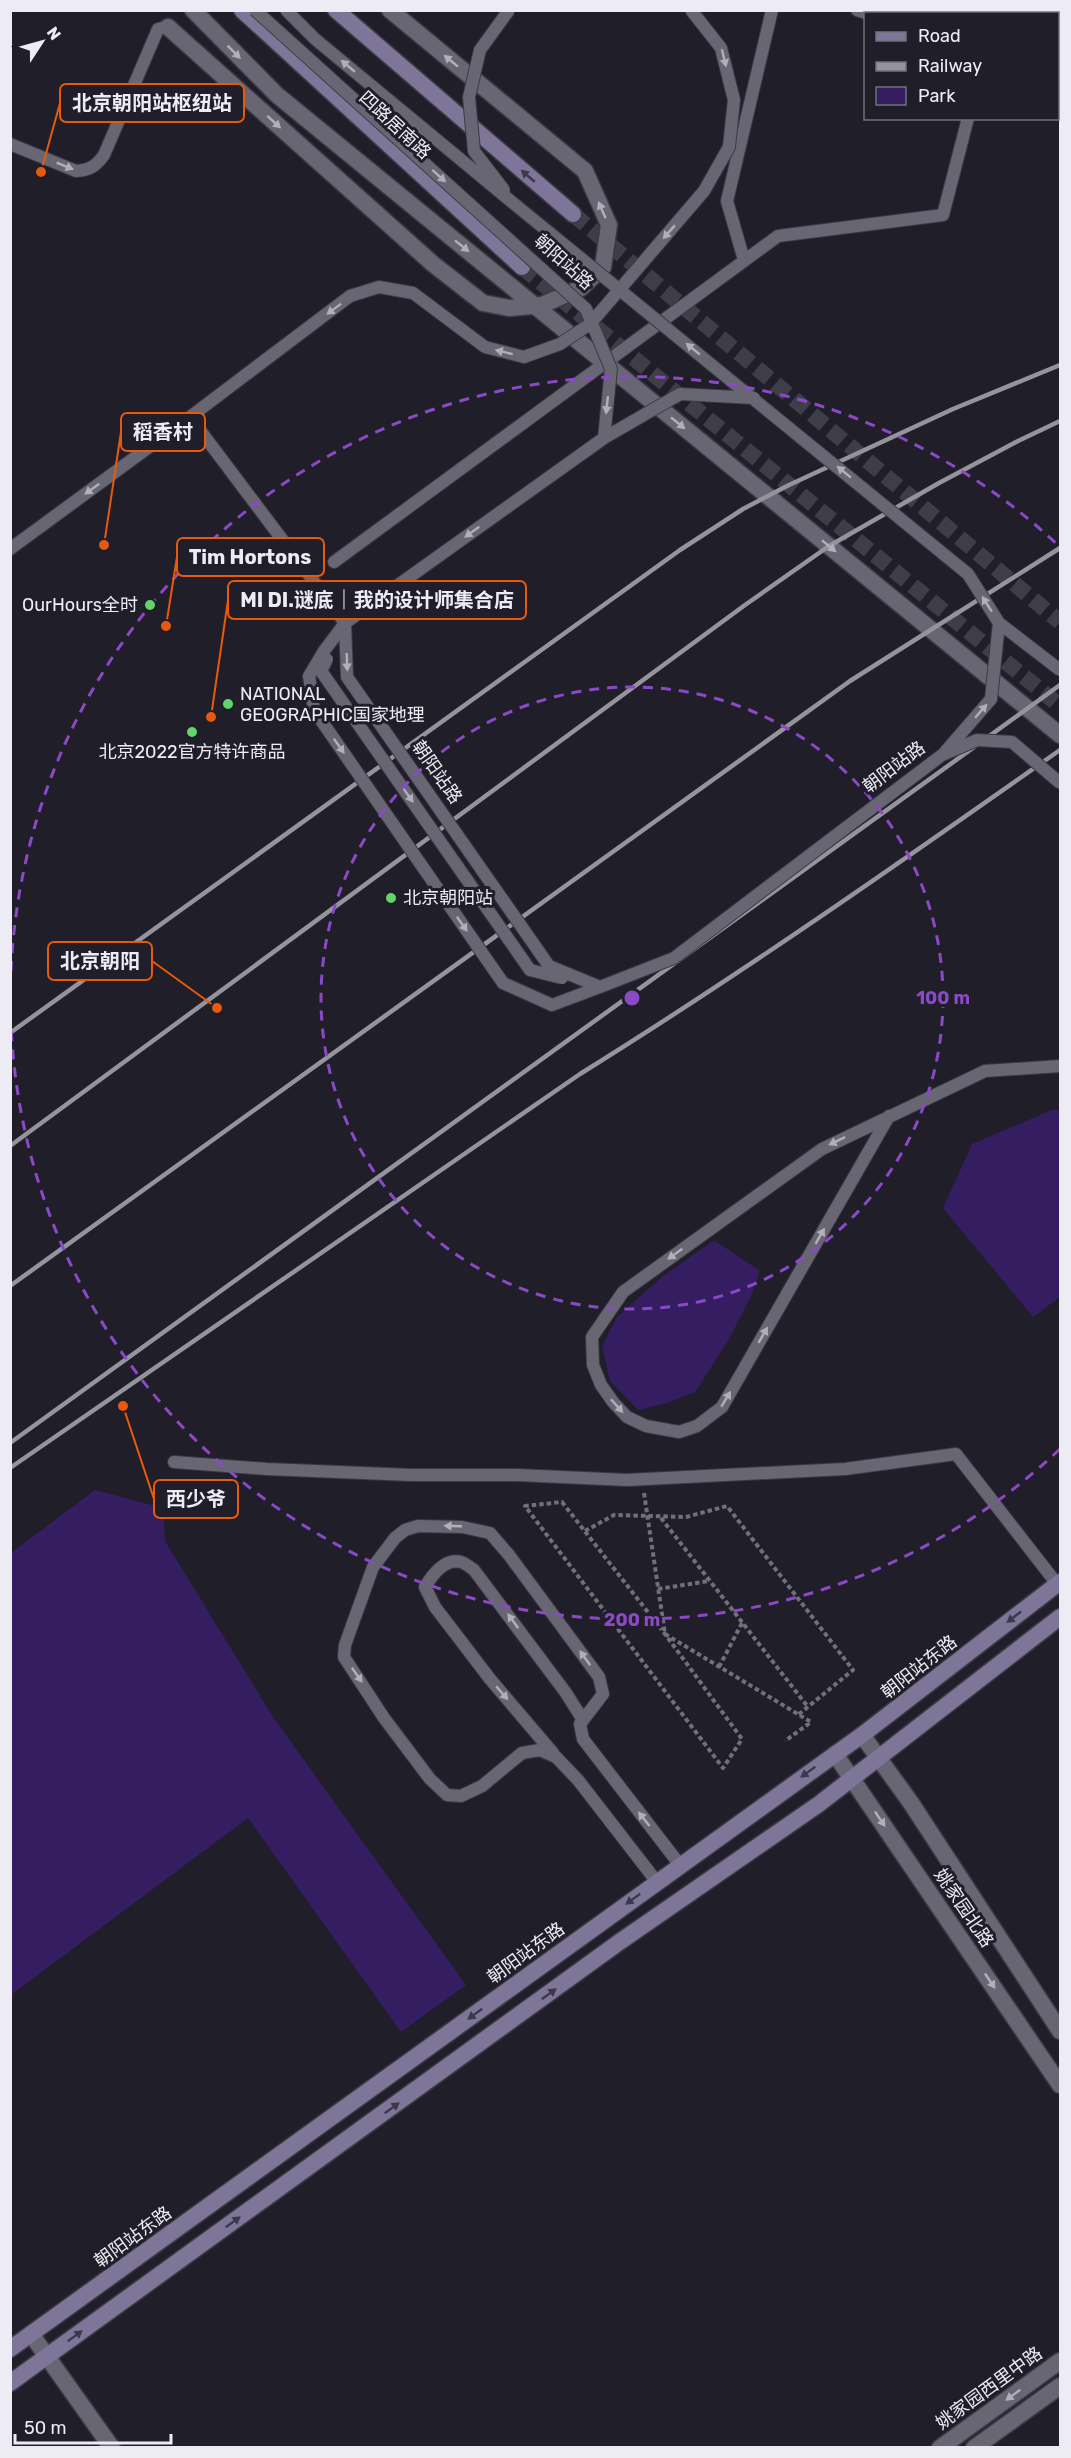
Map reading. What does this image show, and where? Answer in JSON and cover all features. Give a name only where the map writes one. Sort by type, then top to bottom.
[{"type":"main road","name":"四路居南路","points":[[242,10],[522,267]]},
{"type":"main road","points":[[336,10],[573,214]]},
{"type":"main road","name":"朝阳站东路","points":[[10,2349],[862,1735],[1059,1583]]},
{"type":"main road","points":[[10,2383],[618,1943],[819,1804],[1060,1617]]},
{"type":"street","points":[[192,10],[277,95],[1060,735]]},
{"type":"street","points":[[168,27],[433,264],[483,303],[509,308],[542,305],[581,288],[603,267],[609,225],[585,171],[390,10]]},
{"type":"street","name":"姚家园北路","points":[[862,1735],[879,1756],[1060,2031]]},
{"type":"street","name":"姚家园北路","points":[[835,1754],[1060,2085]]},
{"type":"street","points":[[31,2334],[112,2448]]},
{"type":"street","name":"姚家园西里中路","points":[[940,2448],[1060,2361]]},
{"type":"street","points":[[974,2448],[1060,2386]]},
{"type":"lane","name":"朝阳站路","points":[[255,10],[586,309],[611,369],[604,438]]},
{"type":"lane","name":"朝阳站路","points":[[286,10],[315,39],[518,207],[968,574],[999,623],[1060,670]]},
{"type":"lane","points":[[509,10],[480,50],[469,97],[474,151],[518,207]]},
{"type":"lane","points":[[10,549],[350,296],[379,287],[413,293],[484,347],[524,357],[560,344],[590,324],[704,191],[729,147],[734,100],[721,48],[691,10]]},
{"type":"lane","points":[[744,260],[727,201],[772,10]]},
{"type":"lane","points":[[10,144],[76,171],[93,167],[104,155],[158,29],[168,27]]},
{"type":"lane","points":[[334,562],[778,236],[943,215],[967,120]]},
{"type":"lane","points":[[600,987],[552,1005],[503,983],[314,710],[309,676],[345,623],[604,438],[681,394],[754,398]]},
{"type":"lane","points":[[190,417],[345,623]]},
{"type":"lane","name":"朝阳站路","points":[[345,623],[347,677],[549,966],[600,987],[674,958],[942,755],[977,740],[1012,742],[1060,783]]},
{"type":"lane","points":[[345,623],[321,671],[530,970],[600,987]]},
{"type":"lane","points":[[942,755],[991,699],[999,623]]},
{"type":"lane","points":[[889,1116],[722,1407],[697,1425],[679,1432],[646,1426],[627,1417],[613,1402],[593,1365],[592,1337],[623,1292],[822,1149],[889,1116],[985,1071],[1060,1066]]},
{"type":"lane","points":[[174,1462],[267,1469],[411,1475],[517,1475],[642,1479],[845,1469],[956,1454],[1059,1583]]},
{"type":"lane","points":[[556,1756],[540,1750],[522,1753],[482,1786],[461,1796],[447,1795],[430,1779],[384,1718],[344,1657],[345,1644],[373,1567],[395,1538],[405,1530],[418,1526],[462,1527],[490,1533],[509,1555],[599,1677],[603,1694],[580,1724],[583,1739],[680,1865]]},
{"type":"lane","points":[[583,1720],[566,1693],[474,1570],[461,1562],[447,1564],[433,1574],[425,1587],[435,1607],[490,1680],[578,1780],[657,1882]]},
{"type":"path","points":[[642,1479],[665,1634]]},
{"type":"path","points":[[562,1502],[585,1531],[742,1739],[723,1768],[525,1506],[562,1502]]},
{"type":"path","points":[[585,1531],[614,1515],[686,1517],[727,1506],[853,1670],[798,1715]]},
{"type":"path","points":[[660,1518],[808,1707]]},
{"type":"path","points":[[658,1589],[710,1581]]},
{"type":"path","points":[[720,1667],[742,1623]]},
{"type":"path","points":[[665,1634],[811,1722],[785,1741]]},
{"type":"green space","points":[[1054,1109],[1060,1111],[1060,1297],[1033,1317],[943,1208],[972,1144]]},
{"type":"green space","points":[[714,1240],[760,1271],[751,1296],[728,1341],[695,1392],[667,1403],[638,1410],[610,1381],[602,1346],[617,1317],[663,1276]]},
{"type":"green space","points":[[95,1490],[163,1508],[165,1541],[273,1717],[466,1985],[401,2032],[248,1818],[11,1995],[11,1553]]},
{"type":"tunnel","points":[[573,214],[1060,622]]},
{"type":"tunnel","points":[[522,267],[1060,706]]},
{"type":"railway","points":[[10,1033],[680,550],[743,509],[789,485],[953,409],[1060,365]]},
{"type":"railway","points":[[10,1146],[745,605],[829,546],[939,483],[1060,421]]},
{"type":"railway","points":[[10,1286],[850,681],[1060,548]]},
{"type":"railway","points":[[10,1443],[1060,685]]},
{"type":"railway","points":[[10,1468],[580,1074],[762,956],[1060,750]]},
{"type":"place","name":"北京朝阳站枢纽站","points":[[41,172]]},
{"type":"place","name":"稻香村","points":[[104,545]]},
{"type":"place","name":"OurHours全时","points":[[150,605]]},
{"type":"place","name":"Tim Hortons","points":[[166,626]]},
{"type":"place","name":"NATIONAL GEOGRAPHIC国家地理","points":[[228,704]]},
{"type":"place","name":"MI DI.谜底｜我的设计师集合店","points":[[211,717]]},
{"type":"place","name":"北京2022官方特许商品","points":[[192,732]]},
{"type":"place","name":"北京朝阳站","points":[[391,898]]},
{"type":"place","name":"北京朝阳","points":[[217,1008]]},
{"type":"place","name":"西少爷","points":[[123,1406]]}]
